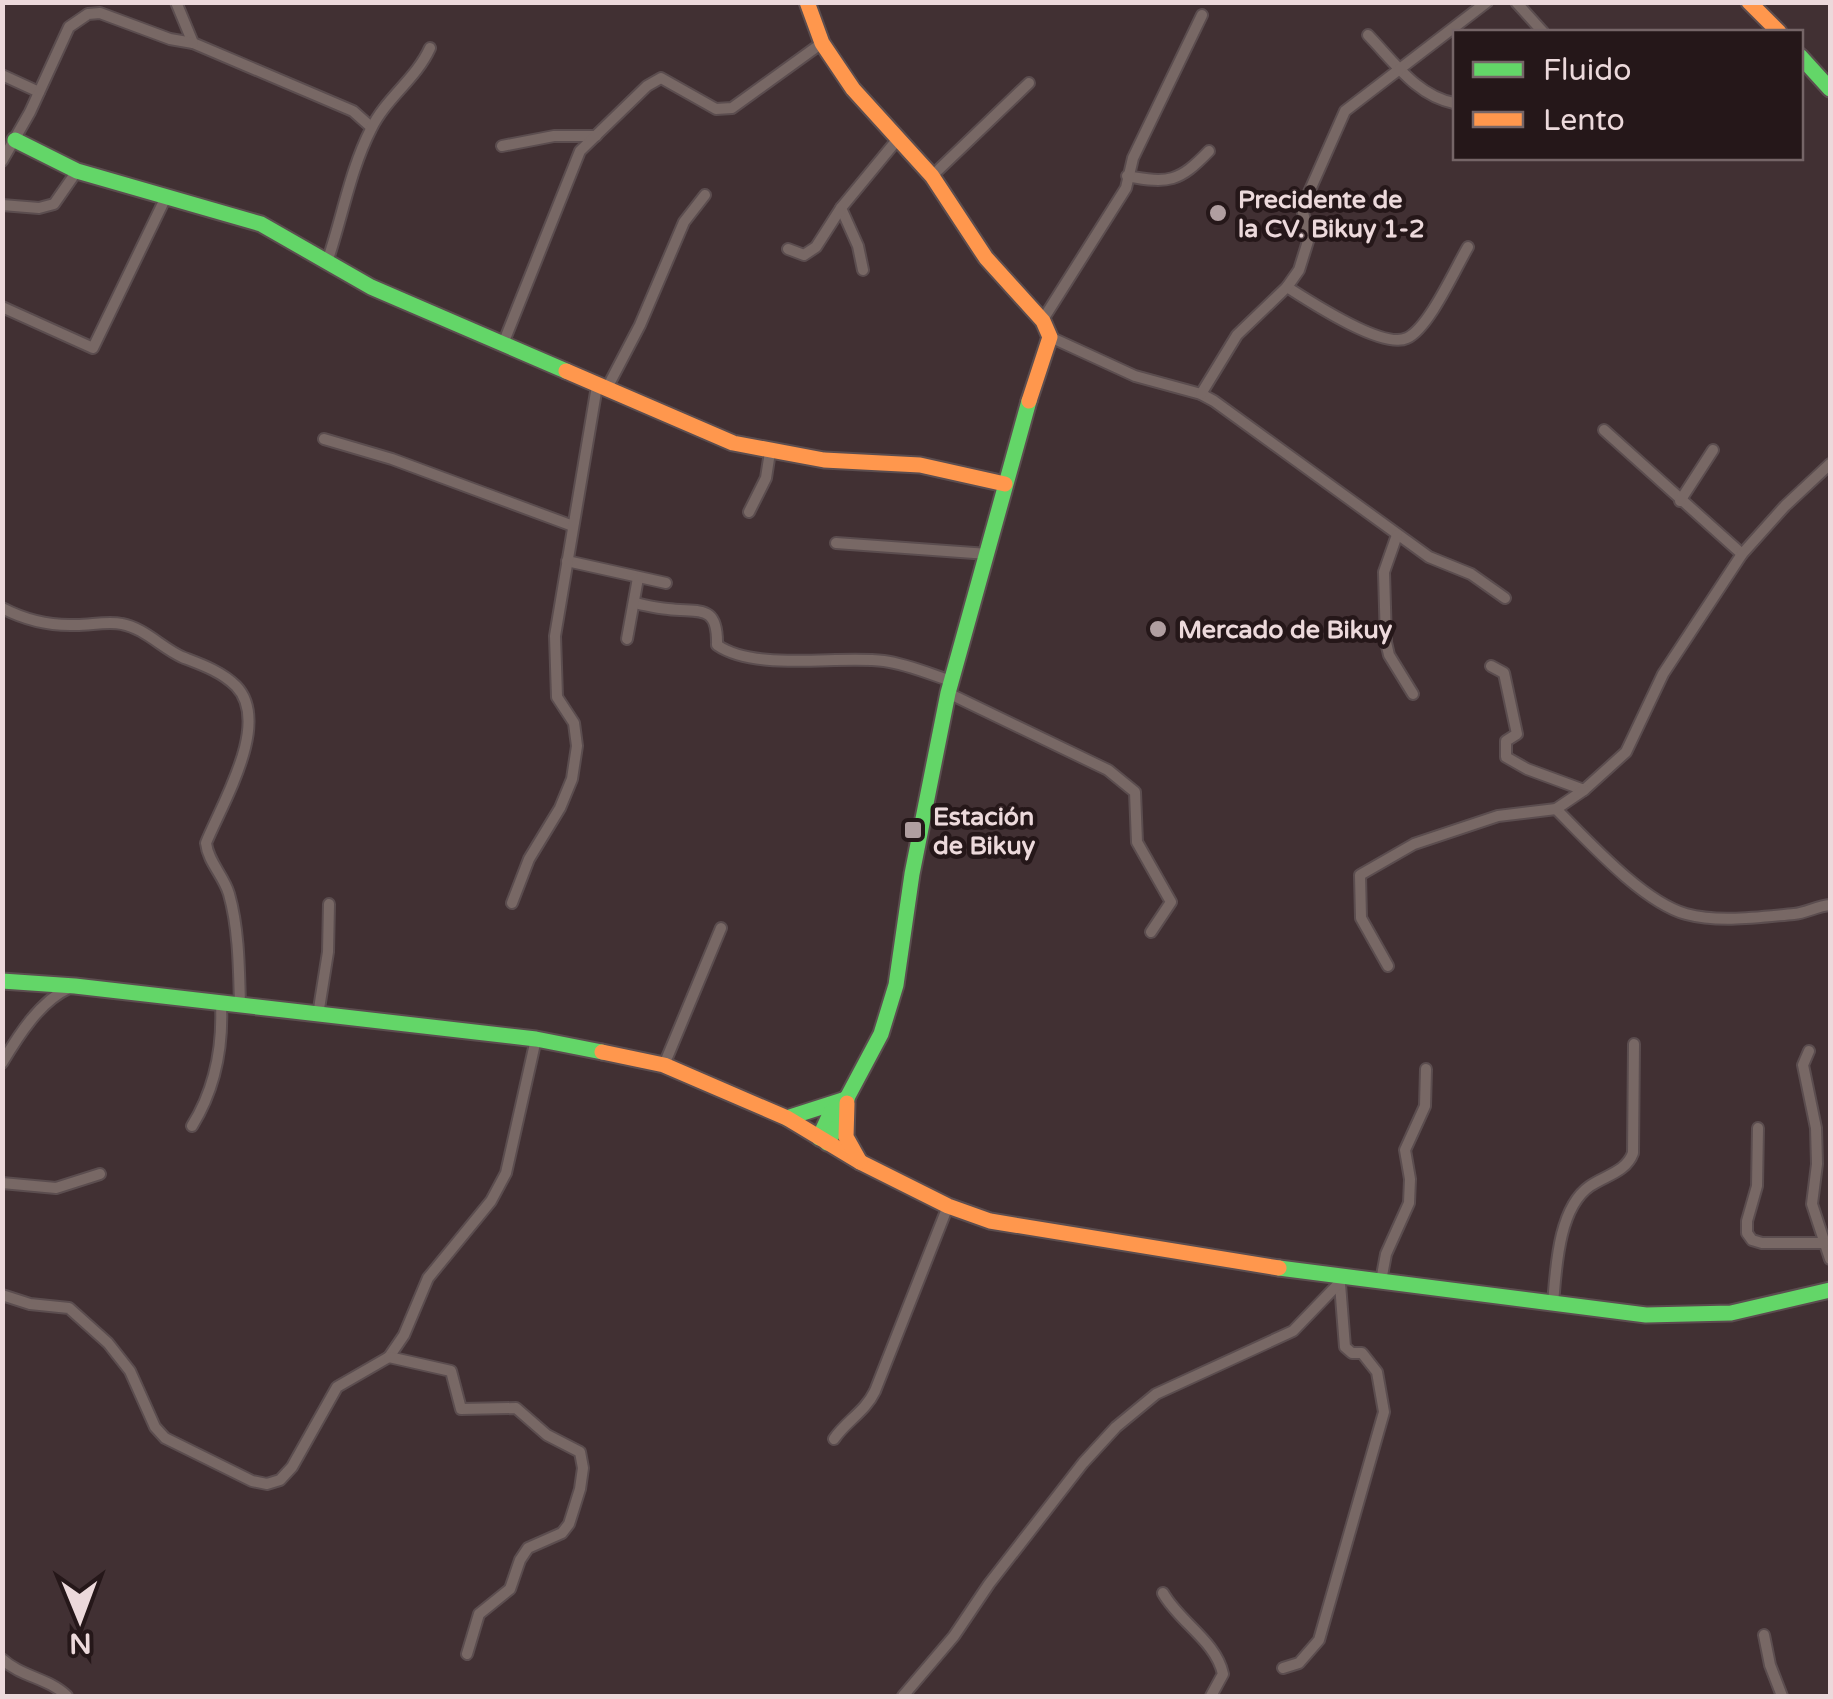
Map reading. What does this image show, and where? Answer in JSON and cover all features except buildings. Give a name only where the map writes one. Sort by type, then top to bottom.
[{"type":"street","points":[[176,2],[193,44]]},
{"type":"street","points":[[806,2],[822,43],[853,89],[932,176],[986,258],[1042,321],[1050,337],[1135,376],[1201,394],[1230,410],[1429,557],[1470,574],[1504,598]]},
{"type":"street","points":[[1201,394],[1237,335],[1288,287],[1299,270],[1309,238],[1302,208],[1345,112],[1488,2]]},
{"type":"street","points":[[1516,2],[1541,30]]},
{"type":"street","points":[[1750,2],[1777,30]]},
{"type":"street","points":[[2,161],[68,27],[88,14],[112,15],[170,39],[193,44],[353,112],[372,127]]},
{"type":"street","points":[[1042,321],[1126,188],[1127,176],[1202,15]]},
{"type":"street","points":[[1368,35],[1434,99],[1453,103]]},
{"type":"street","points":[[503,344],[580,151],[647,86],[661,78],[716,109],[732,108],[822,43]]},
{"type":"street","points":[[327,262],[372,127],[394,95],[423,64],[430,48]]},
{"type":"street","points":[[1803,59],[1830,89]]},
{"type":"street","points":[[2,76],[39,92]]},
{"type":"street","points":[[932,176],[1029,83]]},
{"type":"street","points":[[572,136],[580,151]]},
{"type":"street","points":[[502,146],[596,136]]},
{"type":"street","points":[[15,140],[78,172],[261,224],[371,286],[733,442],[824,460],[920,466],[1006,484]]},
{"type":"street","points":[[788,249],[809,254],[840,208],[898,140]]},
{"type":"street","points":[[1127,176],[1152,180],[1179,178],[1209,151]]},
{"type":"street","points":[[2,204],[39,208],[54,204],[78,172]]},
{"type":"street","points":[[512,903],[529,859],[566,794],[578,746],[574,723],[557,697],[555,636],[572,526],[602,388],[640,324],[684,222],[705,194]]},
{"type":"street","points":[[2,308],[93,348],[164,198]]},
{"type":"street","points":[[840,208],[858,246],[863,270]]},
{"type":"street","points":[[1288,287],[1350,323],[1386,338],[1402,340],[1419,329],[1468,247]]},
{"type":"street","points":[[823,1141],[827,1119],[846,1100],[880,1034],[896,985],[915,856],[949,687],[1050,337]]},
{"type":"street","points":[[1604,430],[1742,554]]},
{"type":"street","points":[[324,439],[392,459],[572,526]]},
{"type":"street","points":[[1680,501],[1713,450]]},
{"type":"street","points":[[749,512],[766,478],[770,452]]},
{"type":"street","points":[[1388,966],[1360,918],[1360,875],[1431,838],[1498,816],[1556,809],[1584,790],[1626,752],[1664,674],[1742,554],[1830,464]]},
{"type":"street","points":[[1397,535],[1384,572],[1386,642],[1413,694]]},
{"type":"street","points":[[836,543],[988,554]]},
{"type":"street","points":[[567,561],[666,583]]},
{"type":"street","points":[[627,639],[638,578]]},
{"type":"street","points":[[634,603],[668,610],[699,610],[712,617],[717,646],[726,652],[790,661],[887,661],[949,687],[1108,770],[1138,797],[1137,842],[1171,902],[1152,932]]},
{"type":"street","points":[[2,608],[57,625],[123,624],[220,674],[244,699],[249,722],[243,755],[206,843],[207,854],[229,894],[240,1006]]},
{"type":"street","points":[[1491,666],[1504,673],[1517,734],[1506,741],[1506,756],[1527,769],[1584,790]]},
{"type":"street","points":[[1556,809],[1645,896],[1683,914],[1706,918],[1800,914],[1830,904]]},
{"type":"street","points":[[318,1015],[328,952],[329,904]]},
{"type":"street","points":[[664,1065],[721,928]]},
{"type":"street","points":[[2,977],[536,1039],[601,1050],[664,1065],[786,1118],[860,1162],[948,1206],[1010,1224],[1205,1258],[1343,1280],[1380,1281],[1646,1315],[1709,1314],[1766,1306],[1830,1290]]},
{"type":"street","points":[[2,1063],[26,1026],[60,992],[74,986]]},
{"type":"street","points":[[192,1126],[203,1109],[219,1058],[221,1004]]},
{"type":"street","points":[[2,1295],[30,1304],[68,1308],[108,1343],[130,1371],[155,1427],[165,1438],[231,1472],[267,1484],[280,1480],[337,1387],[389,1357],[404,1335],[428,1278],[491,1201],[506,1173],[536,1039]]},
{"type":"street","points":[[1553,1304],[1558,1247],[1580,1195],[1629,1164],[1633,1153],[1634,1044]]},
{"type":"street","points":[[1809,1052],[1803,1064],[1816,1128],[1812,1204],[1830,1258]]},
{"type":"street","points":[[1380,1281],[1386,1254],[1409,1203],[1405,1150],[1425,1106],[1426,1070]]},
{"type":"street","points":[[786,1118],[846,1100]]},
{"type":"street","points":[[846,1100],[846,1137],[860,1162]]},
{"type":"street","points":[[1758,1128],[1757,1186],[1747,1233],[1752,1240],[1762,1243],[1824,1243]]},
{"type":"street","points":[[2,1183],[56,1188],[100,1174]]},
{"type":"street","points":[[834,1440],[844,1423],[875,1392],[948,1206]]},
{"type":"street","points":[[1283,1668],[1299,1663],[1319,1640],[1384,1412],[1377,1372],[1362,1352],[1352,1353],[1345,1347],[1343,1280]]},
{"type":"street","points":[[903,1696],[954,1636],[988,1584],[1073,1476],[1116,1427],[1156,1394],[1293,1331],[1343,1280]]},
{"type":"street","points":[[389,1357],[451,1371],[462,1410],[516,1408],[547,1435],[580,1452],[583,1460],[580,1489],[569,1524],[562,1533],[528,1548],[510,1590],[479,1614],[467,1654]]},
{"type":"street","points":[[1163,1593],[1217,1656],[1223,1674],[1211,1696]]},
{"type":"street","points":[[1764,1635],[1782,1696]]},
{"type":"street","points":[[2,1659],[12,1669],[50,1683],[67,1696]]},
{"type":"traffic: fast","points":[[1803,59],[1830,89]]},
{"type":"traffic: fast","points":[[15,140],[77,171],[261,224],[371,287],[566,371]]},
{"type":"traffic: fast","points":[[827,1143],[881,1034],[896,985],[912,874],[948,693],[1029,401]]},
{"type":"traffic: fast","points":[[2,981],[536,1039],[602,1052]]},
{"type":"traffic: fast","points":[[819,1138],[831,1112],[845,1099]]},
{"type":"traffic: fast","points":[[787,1118],[843,1100]]},
{"type":"traffic: fast","points":[[1279,1268],[1646,1315],[1731,1313],[1830,1290]]},
{"type":"traffic: slow","points":[[807,2],[822,43],[853,89],[932,176],[986,258],[1043,321],[1050,337],[1029,401]]},
{"type":"traffic: slow","points":[[1749,2],[1777,30]]},
{"type":"traffic: slow","points":[[566,371],[733,443],[824,460],[920,465],[1005,484]]},
{"type":"traffic: slow","points":[[602,1052],[664,1065],[787,1118],[860,1162],[948,1206],[990,1221],[1279,1268]]},
{"type":"traffic: slow","points":[[847,1103],[846,1137],[860,1162]]},
{"type":"place","name":"Precidente de la CV. Bikuy 1-2","points":[[1218,213]]},
{"type":"place","name":"Mercado de Bikuy","points":[[1158,629]]},
{"type":"place","name":"Estación de Bikuy","points":[[913,830]]}]
